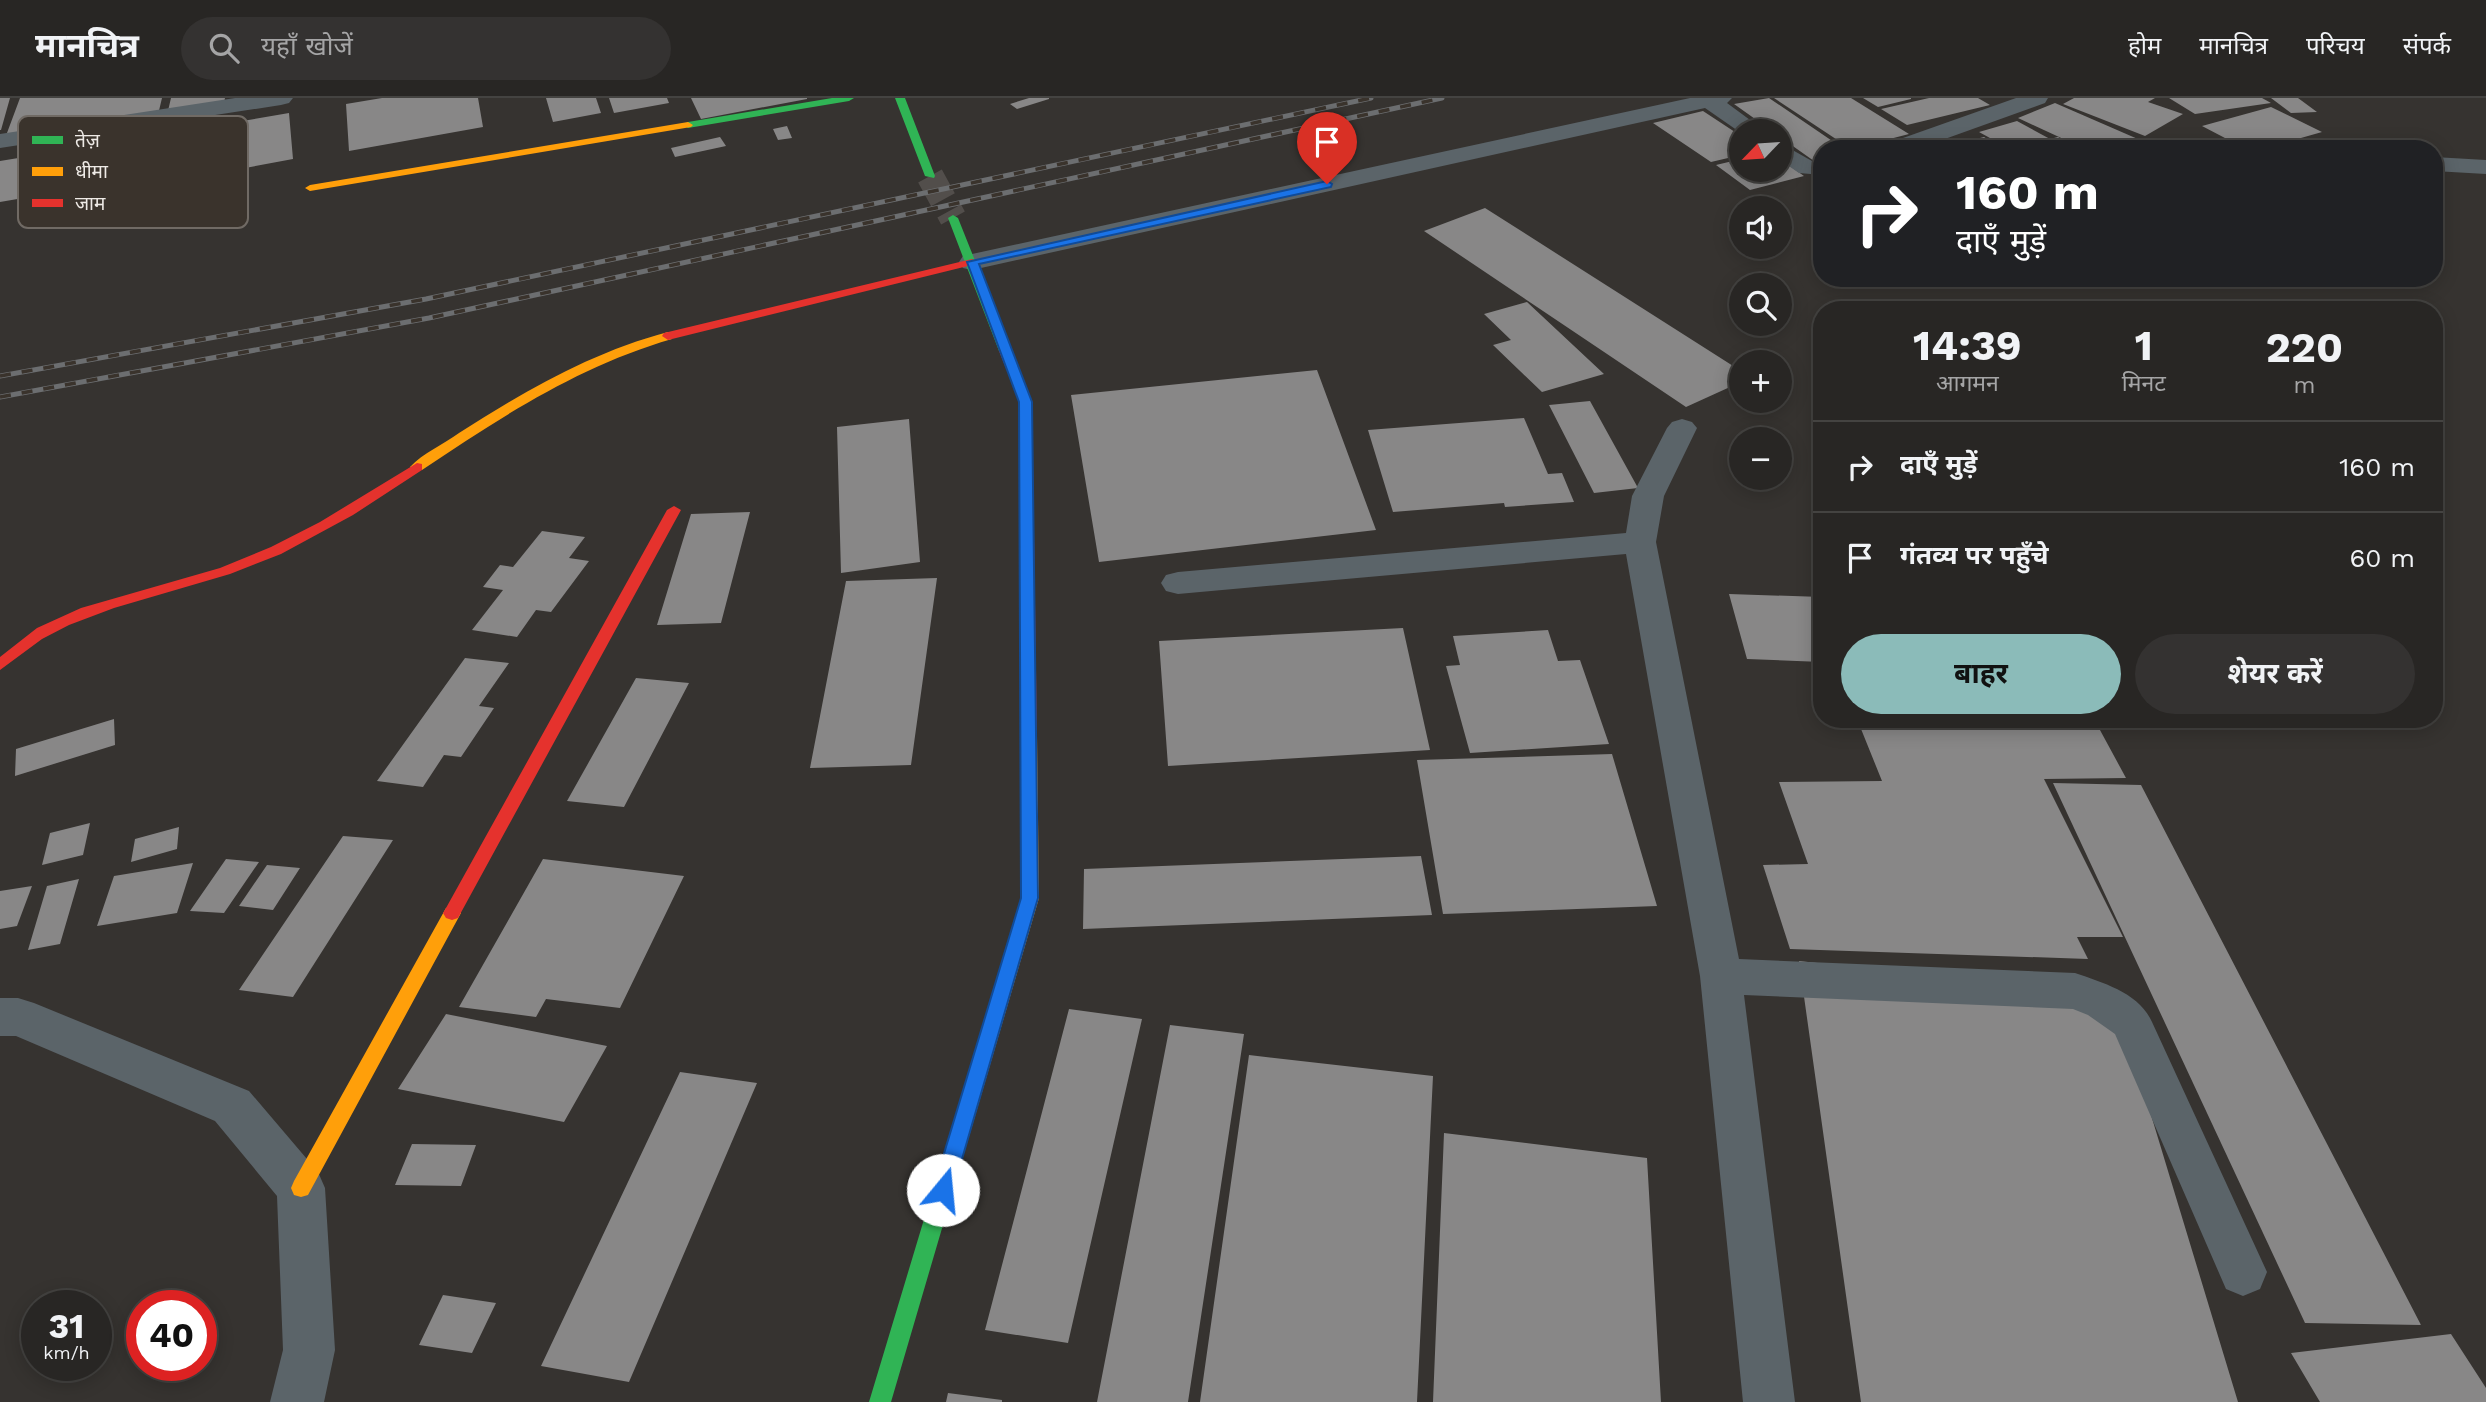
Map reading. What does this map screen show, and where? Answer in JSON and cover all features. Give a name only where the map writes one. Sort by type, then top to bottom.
[{"type":"street","points":[[163,116],[281,98]]},
{"type":"street","points":[[310,188],[849,98]]},
{"type":"street","points":[[900,98],[930,176]]},
{"type":"street","points":[[0,141],[18,138]]},
{"type":"street","points":[[880,1402],[1030,898],[1026,402],[953,219]]},
{"type":"street","points":[[0,665],[41,633],[84,612],[225,570],[281,549],[337,521],[515,402],[580,368],[645,342],[972,262]]},
{"type":"street","points":[[297,1402],[309,1350],[301,1188],[674,510]]},
{"type":"street","points":[[0,1017],[18,1017],[232,1106],[301,1188]]},
{"type":"lane","points":[[1919,140],[2037,98]]},
{"type":"lane","points":[[972,262],[1715,99],[1739,119]]},
{"type":"lane","points":[[1792,158],[1807,168],[1813,168]]},
{"type":"lane","points":[[2443,165],[2486,167]]},
{"type":"lane","points":[[1682,428],[1648,496],[1640,542],[1721,976],[1769,1402]]},
{"type":"lane","points":[[1178,583],[1640,542]]},
{"type":"lane","points":[[1721,976],[2075,991],[2103,1002],[2131,1022],[2243,1272]]},
{"type":"building","points":[[0,98],[10,98],[1,130],[0,130]]},
{"type":"building","points":[[20,98],[162,98],[158,116],[18,116],[18,139],[4,141]]},
{"type":"building","points":[[171,98],[225,98],[223,107],[167,115]]},
{"type":"building","points":[[382,98],[478,98],[483,127],[349,151],[346,104]]},
{"type":"building","points":[[546,98],[596,98],[601,113],[553,122]]},
{"type":"building","points":[[609,98],[667,98],[669,103],[614,113]]},
{"type":"building","points":[[691,98],[807,98],[807,99],[701,119]]},
{"type":"building","points":[[1029,98],[1049,99],[1017,109],[1010,104]]},
{"type":"building","points":[[1769,98],[1831,140],[1813,140],[1813,160],[1792,145],[1792,119],[1755,119],[1734,104]]},
{"type":"building","points":[[1774,98],[1851,98],[1909,134],[1886,140],[1837,140]]},
{"type":"building","points":[[1863,98],[1911,98],[1911,99],[1878,107]]},
{"type":"building","points":[[1929,98],[1978,98],[1990,105],[1907,125],[1881,109]]},
{"type":"building","points":[[2074,98],[2155,98],[2148,102],[2183,114],[2145,136],[2063,104]]},
{"type":"building","points":[[2169,98],[2262,98],[2271,103],[2195,114]]},
{"type":"building","points":[[2271,98],[2298,98],[2317,112],[2291,113]]},
{"type":"building","points":[[2055,103],[2140,140],[2066,140],[2018,118]]},
{"type":"building","points":[[2271,107],[2322,132],[2294,140],[2229,140],[2202,126]]},
{"type":"building","points":[[1703,111],[1729,128],[1729,158],[1711,162],[1653,123]]},
{"type":"building","points":[[289,113],[293,159],[248,167],[248,120]]},
{"type":"building","points":[[2017,121],[2050,139],[2058,137],[2063,140],[1994,140],[1979,132]]},
{"type":"building","points":[[787,126],[792,138],[778,140],[773,129]]},
{"type":"building","points":[[720,137],[726,146],[675,157],[671,148]]},
{"type":"building","points":[[18,158],[18,199],[0,202],[0,161]]},
{"type":"building","points":[[1729,162],[1729,175],[1716,165]]},
{"type":"building","points":[[1792,168],[1804,176],[1792,179]]},
{"type":"building","points":[[1739,182],[1781,182],[1750,190]]},
{"type":"building","points":[[1485,208],[1729,363],[1729,387],[1686,407],[1424,231]]},
{"type":"building","points":[[1527,302],[1604,374],[1542,392],[1493,345],[1511,340],[1484,314]]},
{"type":"building","points":[[1317,370],[1376,530],[1099,562],[1071,395]]},
{"type":"building","points":[[1590,401],[1638,488],[1594,493],[1549,405]]},
{"type":"building","points":[[1524,418],[1548,474],[1562,473],[1574,502],[1505,507],[1504,503],[1393,512],[1368,430]]},
{"type":"building","points":[[909,419],[920,562],[841,573],[837,427]]},
{"type":"building","points":[[750,512],[721,623],[657,625],[691,514]]},
{"type":"building","points":[[542,531],[585,537],[569,558],[589,561],[551,612],[536,610],[517,637],[472,630],[503,590],[483,587],[500,565],[513,567]]},
{"type":"building","points":[[937,578],[911,765],[810,768],[846,581]]},
{"type":"building","points":[[1729,594],[1813,597],[1813,662],[1747,659]]},
{"type":"building","points":[[1403,628],[1430,750],[1168,766],[1159,641]]},
{"type":"building","points":[[1548,630],[1558,661],[1580,660],[1609,744],[1470,753],[1446,666],[1460,665],[1453,636]]},
{"type":"building","points":[[465,658],[509,663],[479,706],[494,708],[461,757],[444,755],[423,787],[377,781]]},
{"type":"building","points":[[636,678],[689,683],[624,807],[567,801]]},
{"type":"building","points":[[114,719],[115,745],[15,776],[16,749]]},
{"type":"building","points":[[1861,728],[2099,728],[2126,778],[2044,779],[2123,937],[2077,937],[2088,959],[1790,949],[1763,865],[1808,864],[1779,782],[1882,781]]},
{"type":"building","points":[[1612,754],[1657,906],[1443,914],[1417,760]]},
{"type":"building","points":[[2053,783],[2141,785],[2421,1325],[2305,1323]]},
{"type":"building","points":[[90,823],[83,855],[42,865],[50,833]]},
{"type":"building","points":[[179,827],[177,849],[131,862],[135,839]]},
{"type":"building","points":[[343,836],[393,840],[293,997],[239,990]]},
{"type":"building","points":[[1421,856],[1432,915],[1083,929],[1084,869]]},
{"type":"building","points":[[226,859],[259,862],[224,913],[190,911]]},
{"type":"building","points":[[543,859],[684,876],[620,1008],[546,999],[536,1017],[459,1007]]},
{"type":"building","points":[[193,863],[177,913],[97,926],[114,876]]},
{"type":"building","points":[[267,865],[300,868],[273,910],[239,906]]},
{"type":"building","points":[[79,879],[60,944],[28,950],[47,886]]},
{"type":"building","points":[[32,886],[17,926],[0,929],[0,891]]},
{"type":"building","points":[[1799,961],[2115,996],[2238,1402],[1861,1402]]},
{"type":"building","points":[[1069,1009],[1142,1019],[1068,1343],[985,1330]]},
{"type":"building","points":[[446,1014],[607,1046],[564,1122],[398,1089]]},
{"type":"building","points":[[1170,1025],[1244,1034],[1188,1402],[1097,1402]]},
{"type":"building","points":[[1249,1055],[1433,1076],[1417,1402],[1200,1402]]},
{"type":"building","points":[[680,1072],[757,1083],[629,1382],[541,1366]]},
{"type":"building","points":[[1444,1133],[1647,1158],[1661,1402],[1433,1402]]},
{"type":"building","points":[[412,1144],[476,1145],[461,1186],[395,1185]]},
{"type":"building","points":[[443,1295],[496,1303],[472,1353],[419,1345]]},
{"type":"building","points":[[2451,1334],[2486,1388],[2486,1402],[2320,1402],[2291,1353]]},
{"type":"building","points":[[948,1393],[1002,1400],[1002,1402],[946,1402]]},
{"type":"tunnel","points":[[930,176],[953,218]]},
{"type":"railway","points":[[0,376],[426,299],[1371,98]]},
{"type":"railway","points":[[0,397],[429,318],[1442,98]]},
{"type":"traffic: fast","points":[[688,125],[849,98]]},
{"type":"traffic: fast","points":[[900,98],[930,176]]},
{"type":"traffic: fast","points":[[953,218],[1005,351]]},
{"type":"traffic: fast","points":[[880,1402],[960,1133]]},
{"type":"traffic: slow","points":[[310,188],[688,125]]},
{"type":"traffic: slow","points":[[417,467],[507,409],[569,374],[634,346],[668,336]]},
{"type":"traffic: slow","points":[[960,1133],[1030,898],[1029,736]]},
{"type":"traffic: slow","points":[[301,1188],[452,913]]},
{"type":"traffic: jam","points":[[668,336],[972,262]]},
{"type":"traffic: jam","points":[[1005,351],[1026,403],[1029,736]]},
{"type":"traffic: jam","points":[[0,665],[36,636],[63,621],[108,604],[225,571],[276,550],[348,512],[417,467]]},
{"type":"traffic: jam","points":[[452,913],[674,510]]},
{"type":"route","points":[[943,1190],[1030,898],[1026,402],[972,262],[1327,184]]}]
